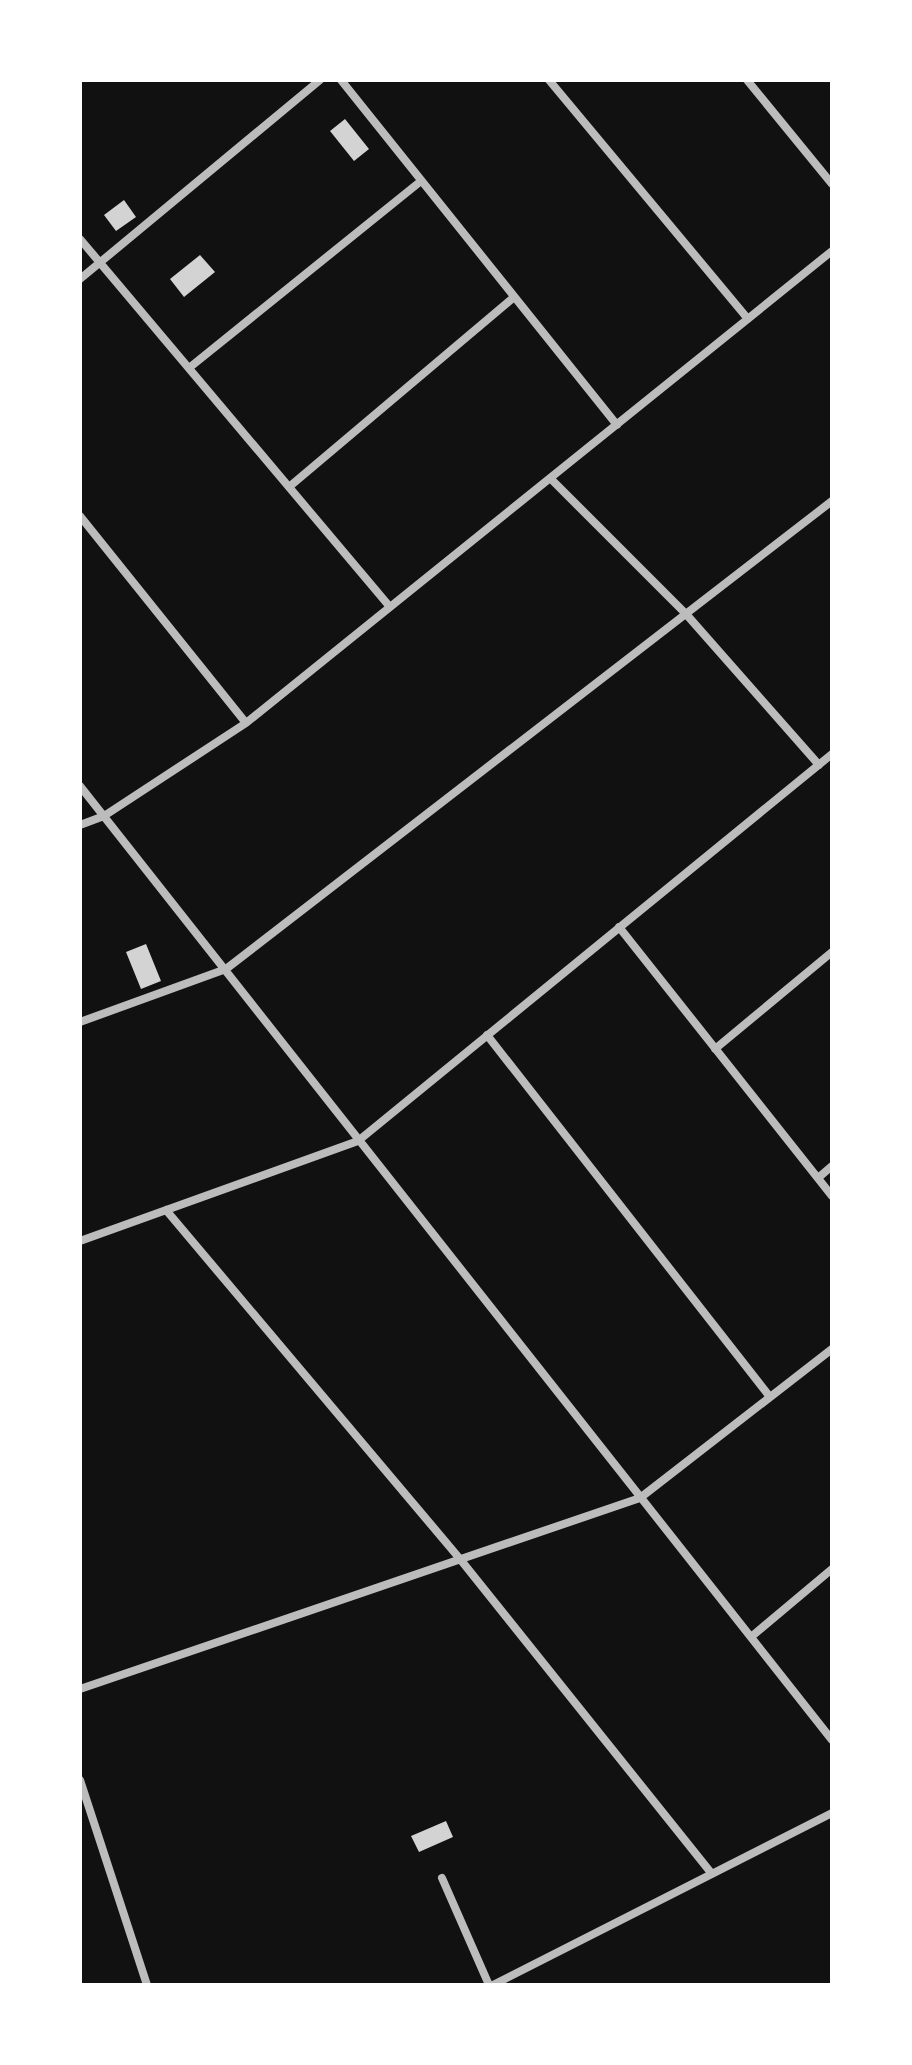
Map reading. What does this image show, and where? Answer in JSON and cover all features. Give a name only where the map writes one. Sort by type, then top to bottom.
[{"type":"street","points":[[80,279],[320,80]]},
{"type":"street","points":[[341,80],[617,425]]},
{"type":"street","points":[[549,80],[748,319]]},
{"type":"street","points":[[747,80],[832,184]]},
{"type":"street","points":[[189,368],[421,181]]},
{"type":"street","points":[[80,239],[390,607]]},
{"type":"street","points":[[80,825],[104,816],[246,723],[832,251]]},
{"type":"street","points":[[289,487],[513,298]]},
{"type":"street","points":[[550,478],[686,614],[819,765]]},
{"type":"street","points":[[80,1022],[226,969],[832,501]]},
{"type":"street","points":[[80,516],[246,723]]},
{"type":"street","points":[[80,1241],[358,1141],[832,754]]},
{"type":"street","points":[[80,786],[832,1740]]},
{"type":"street","points":[[619,927],[832,1196]]},
{"type":"street","points":[[715,1049],[832,952]]},
{"type":"street","points":[[487,1035],[770,1397]]},
{"type":"street","points":[[818,1178],[832,1166]]},
{"type":"street","points":[[166,1210],[460,1559],[712,1874]]},
{"type":"street","points":[[80,1689],[640,1498],[832,1349]]},
{"type":"street","points":[[751,1637],[832,1569]]},
{"type":"street","points":[[80,1780],[147,1985]]},
{"type":"street","points":[[442,1878],[491,1985],[832,1813]]},
{"type":"building","points":[[345,119],[369,149],[354,161],[330,131]]},
{"type":"building","points":[[124,200],[136,217],[116,231],[104,215]]},
{"type":"building","points":[[200,255],[215,272],[184,297],[170,279]]},
{"type":"building","points":[[146,944],[161,981],[141,989],[126,952]]},
{"type":"building","points":[[446,1821],[453,1837],[419,1852],[411,1836]]}]
